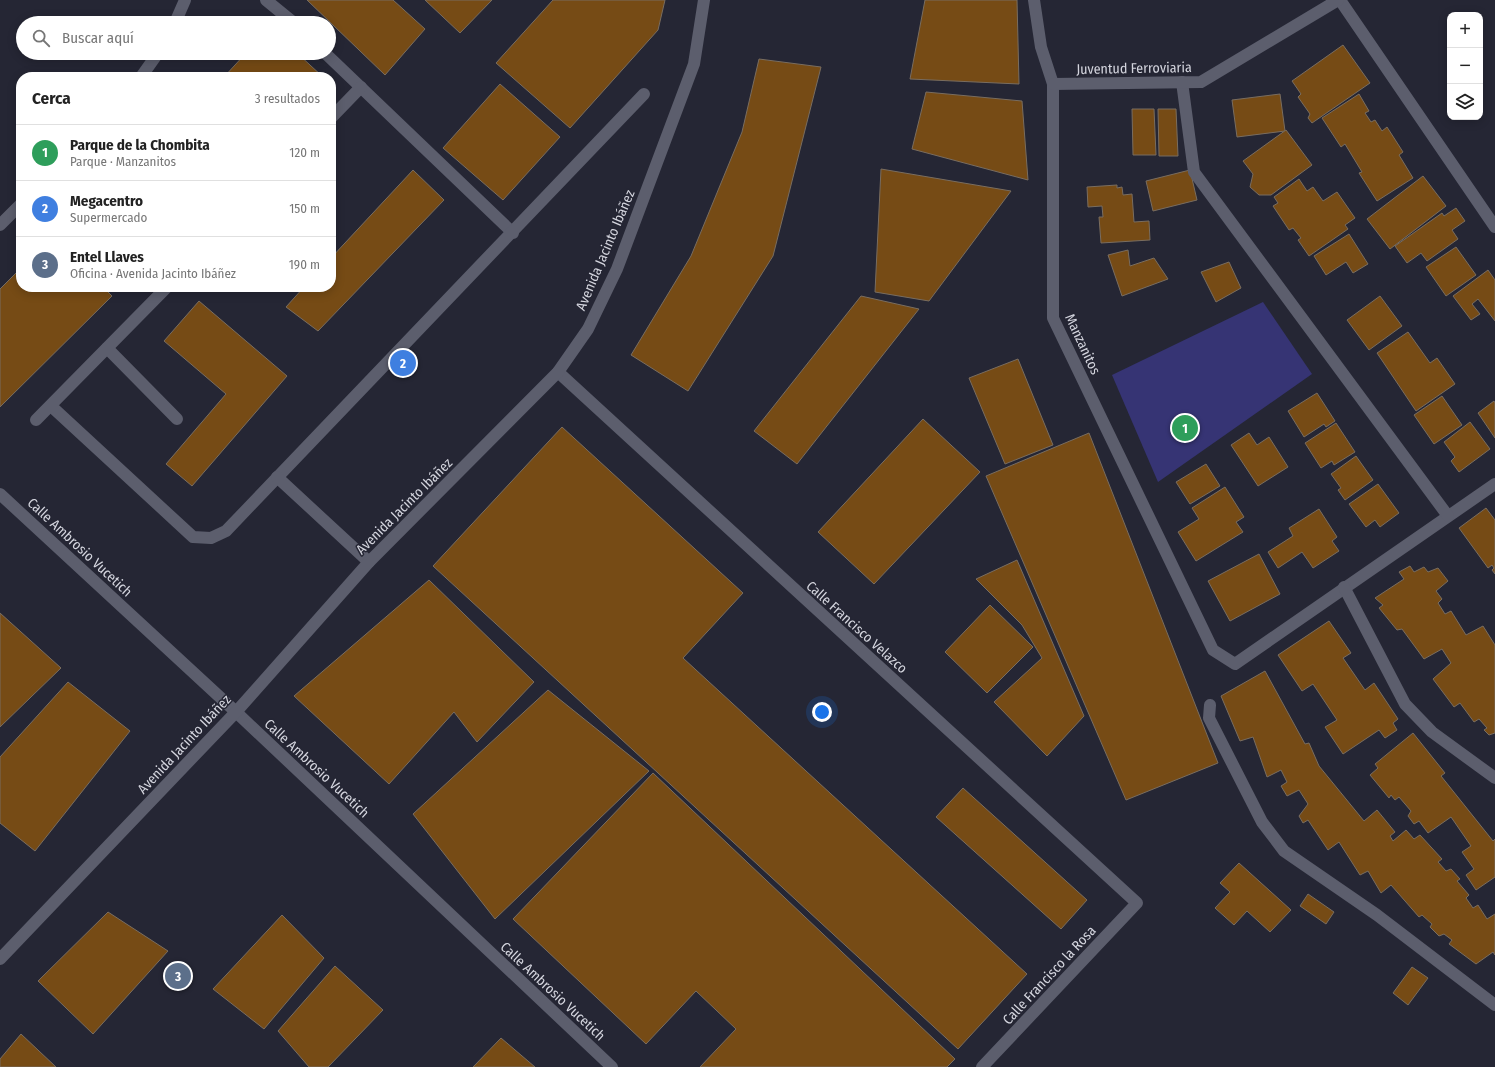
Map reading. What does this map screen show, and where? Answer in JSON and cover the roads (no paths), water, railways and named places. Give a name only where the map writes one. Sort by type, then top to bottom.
[{"type":"street","points":[[178,16],[185,0]]},
{"type":"street","points":[[266,0],[285,16]]},
{"type":"street","name":"Avenida Jacinto Ibáñez","points":[[0,959],[236,712],[369,562],[558,372],[588,329],[617,270],[694,64],[704,0]]},
{"type":"street","name":"Manzanitos","points":[[1034,0],[1041,47],[1053,84],[1053,318],[1212,650],[1235,664],[1344,587]]},
{"type":"street","points":[[1339,0],[1495,227]]},
{"type":"street","name":"Juventud Ferroviaria","points":[[1053,84],[1200,82],[1339,0]]},
{"type":"street","points":[[145,72],[153,60]]},
{"type":"street","points":[[333,60],[514,233]]},
{"type":"street","points":[[1182,82],[1194,172],[1448,516]]},
{"type":"street","points":[[336,113],[361,87]]},
{"type":"street","points":[[52,406],[193,537],[211,538],[226,531],[514,233],[644,94]]},
{"type":"street","points":[[0,225],[16,209]]},
{"type":"street","points":[[36,420],[52,406],[162,292]]},
{"type":"street","points":[[107,348],[177,419]]},
{"type":"street","name":"Calle Francisco Velazco","points":[[558,372],[1137,903]]},
{"type":"street","points":[[277,477],[369,562]]},
{"type":"street","points":[[1494,487],[1448,516],[1344,587],[1406,704],[1432,732],[1495,778]]},
{"type":"street","name":"Calle Ambrosio Vucetich","points":[[0,494],[236,712],[612,1067]]},
{"type":"street","points":[[1210,705],[1209,718],[1262,822],[1284,851],[1378,915],[1495,1005]]},
{"type":"street","name":"Calle Francisco la Rosa","points":[[982,1067],[1137,903]]},
{"type":"place","name":"Megacentro","points":[[403,363]]},
{"type":"place","name":"Parque de la Chombita","points":[[1185,428]]},
{"type":"place","name":"Entel Llaves","points":[[178,976]]}]
